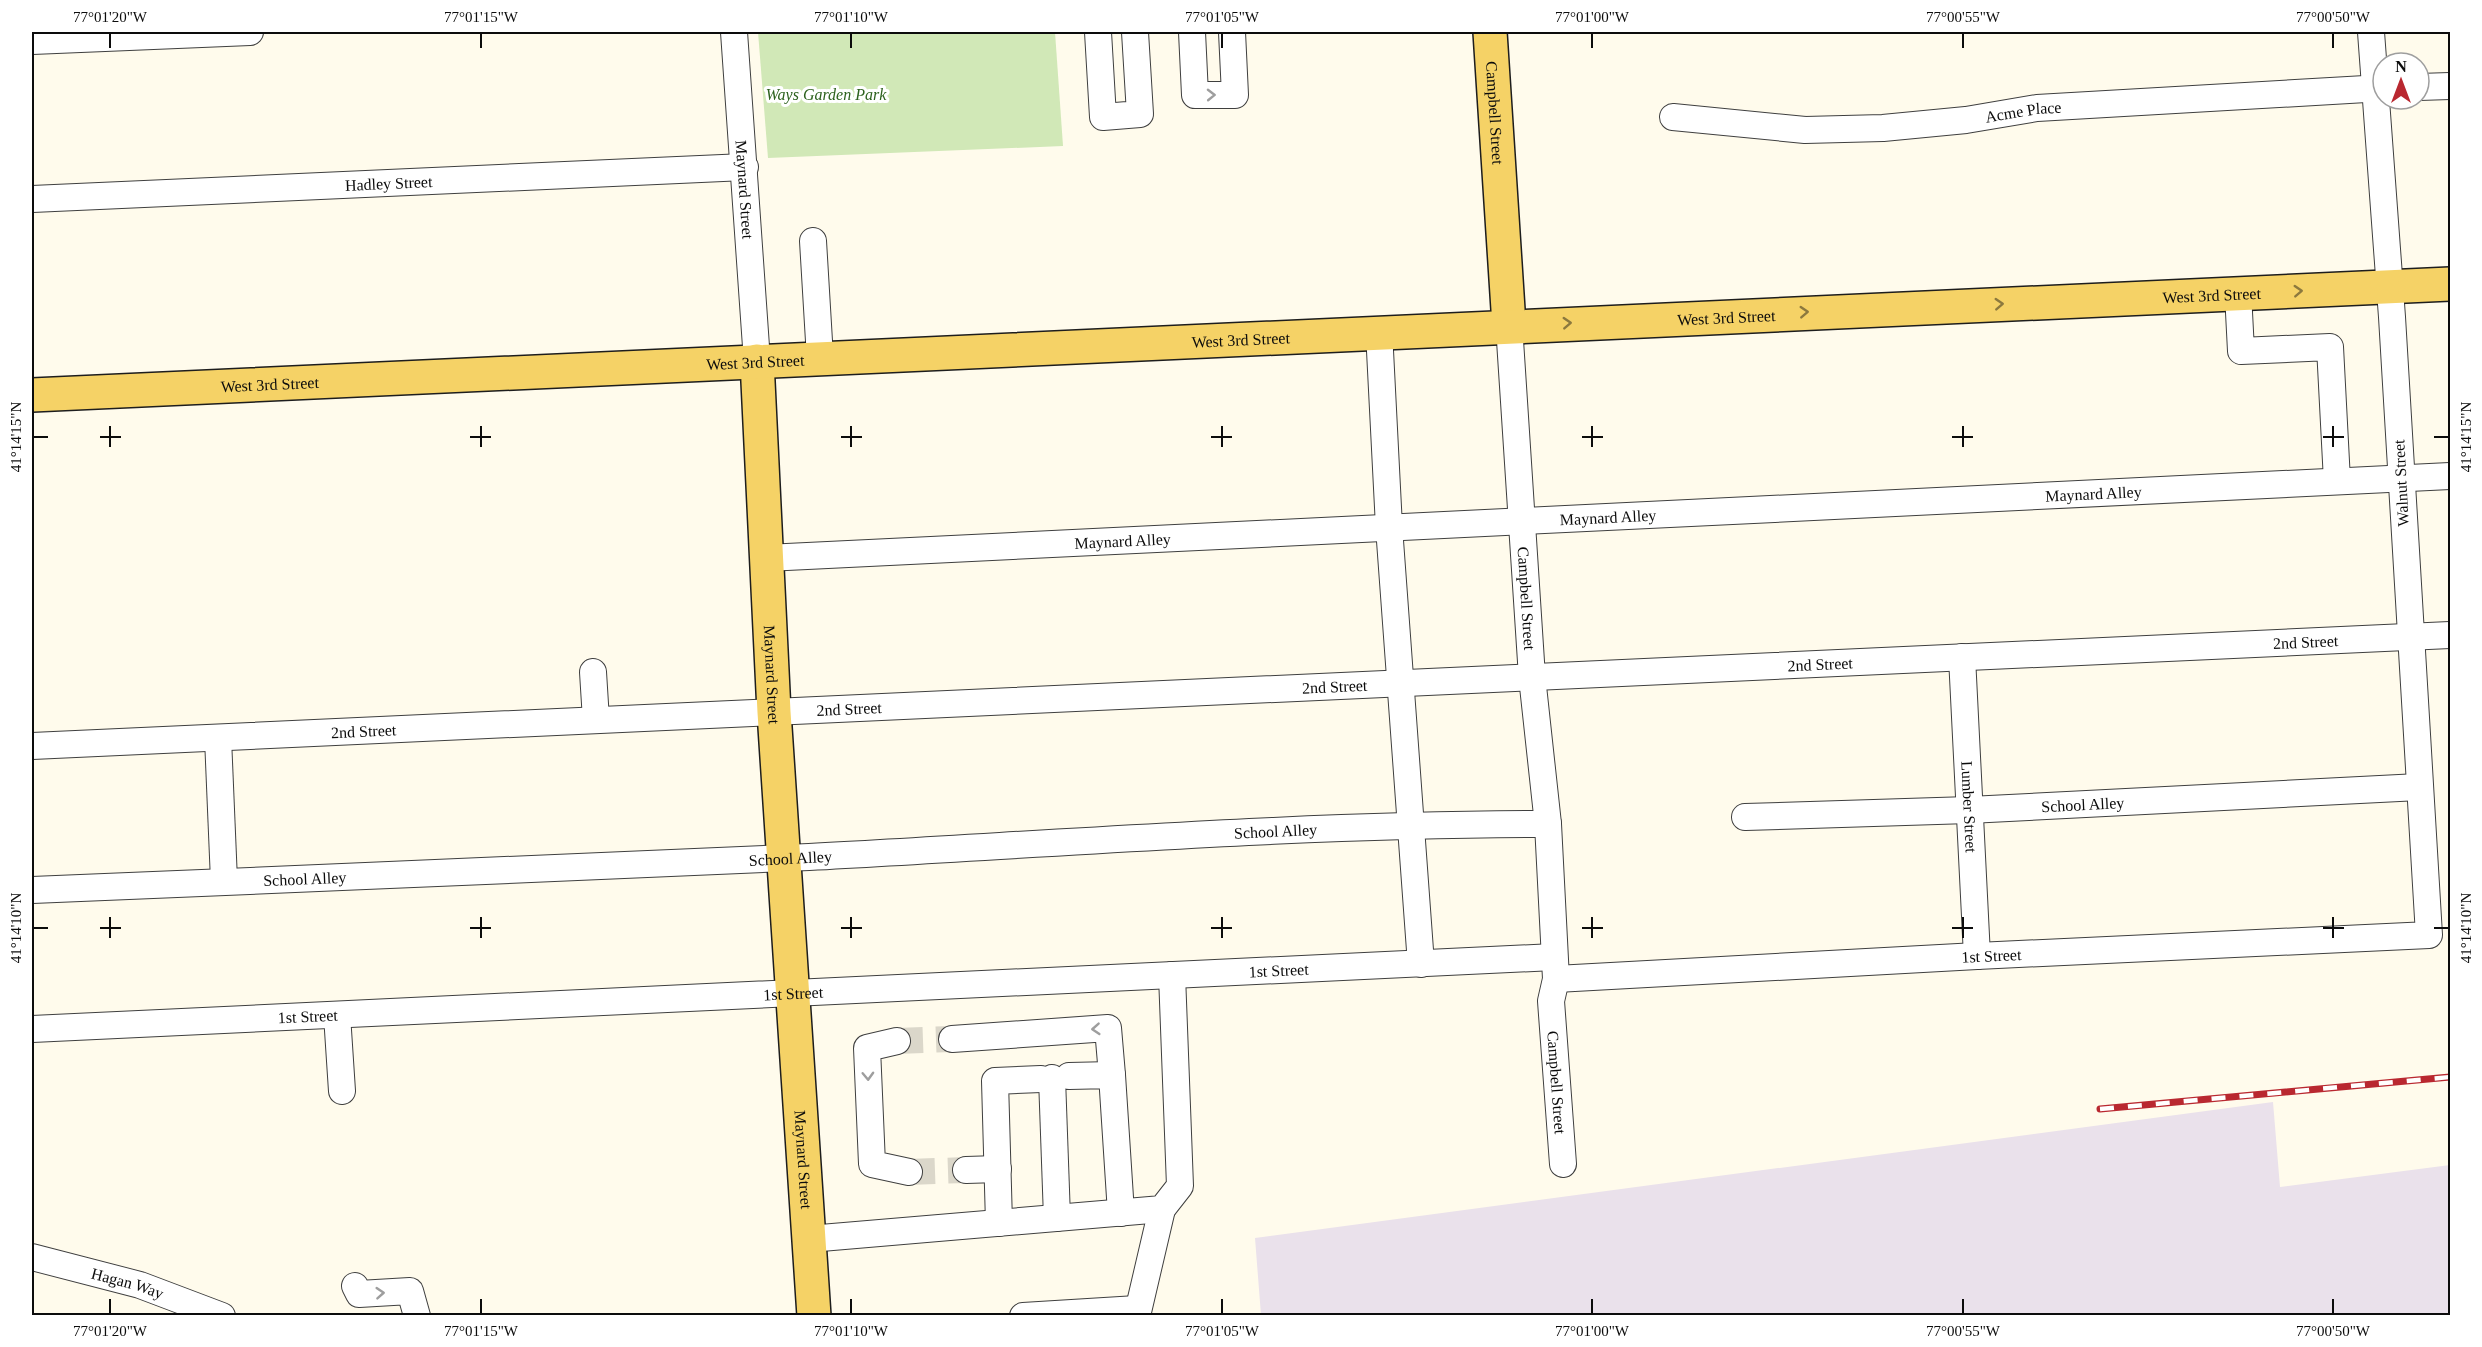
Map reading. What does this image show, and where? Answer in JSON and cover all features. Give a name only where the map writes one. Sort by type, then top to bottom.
[{"type":"main road","name":"Campbell Street","points":[[1490,32],[1509,325]]},
{"type":"main road","name":"West 3rd Street","points":[[32,395],[1509,325],[2451,284]]},
{"type":"main road","name":"Maynard Street","points":[[757,361],[774,712],[814,1316]]},
{"type":"street","points":[[32,41],[250,32]]},
{"type":"street","name":"Maynard Street","points":[[734,32],[757,361]]},
{"type":"street","points":[[1098,32],[1103,117],[1140,114],[1135,32]]},
{"type":"street","points":[[1191,32],[1195,95],[1235,95],[1232,32]]},
{"type":"street","name":"Walnut Street","points":[[2371,32],[2374,51]]},
{"type":"street","points":[[2431,87],[2451,86]]},
{"type":"street","name":"Acme Place","points":[[1673,117],[1805,130],[1883,128],[1966,120],[2037,108],[2371,88]]},
{"type":"street","name":"Walnut Street","points":[[2380,111],[2400,478],[2429,935]]},
{"type":"street","name":"Hadley Street","points":[[32,199],[745,167]]},
{"type":"street","points":[[813,241],[820,358]]},
{"type":"street","points":[[2238,293],[2241,351],[2330,347],[2337,481]]},
{"type":"street","name":"Campbell Street","points":[[1509,325],[1532,677],[1548,824],[1555,968],[1551,1001],[1563,1164]]},
{"type":"street","points":[[1379,331],[1389,527],[1421,964]]},
{"type":"street","name":"Maynard Alley","points":[[766,558],[2451,476]]},
{"type":"street","name":"2nd Street","points":[[32,746],[2451,635]]},
{"type":"street","name":"Lumber Street","points":[[1962,657],[1977,956]]},
{"type":"street","points":[[593,672],[596,720]]},
{"type":"street","points":[[218,738],[224,881]]},
{"type":"street","name":"School Alley","points":[[1745,817],[1969,810],[2419,787]]},
{"type":"street","name":"School Alley","points":[[32,890],[783,858],[1410,825],[1548,824]]},
{"type":"street","name":"1st Street","points":[[32,1029],[1421,964],[1555,968],[1977,956],[2429,935]]},
{"type":"street","points":[[1023,1316],[1137,1312],[1162,1209],[1180,1186],[1172,975]]},
{"type":"street","points":[[337,1015],[342,1090]]},
{"type":"street","points":[[952,1039],[1108,1028],[1121,1213]]},
{"type":"street","points":[[897,1041],[867,1048],[872,1164],[909,1172]]},
{"type":"street","points":[[999,1223],[995,1081],[1112,1075]]},
{"type":"street","points":[[1054,1078],[1058,1218]]},
{"type":"street","points":[[966,1170],[998,1169]]},
{"type":"street","points":[[809,1239],[1162,1209]]},
{"type":"street","name":"Hagan Way","points":[[32,1257],[140,1285],[222,1316]]},
{"type":"street","points":[[355,1286],[358,1294],[410,1291],[417,1316]]},
{"type":"shaded area","points":[[2273,1102],[2280,1187],[2450,1165],[2450,1315],[1261,1315],[1255,1238]]},
{"type":"green space","name":"Ways Garden Park","points":[[758,32],[1055,32],[1063,146],[768,158]]},
{"type":"tunnel","points":[[897,1041],[952,1039]]},
{"type":"tunnel","points":[[909,1172],[966,1170]]},
{"type":"railway","points":[[2100,1109],[2450,1077]]}]
